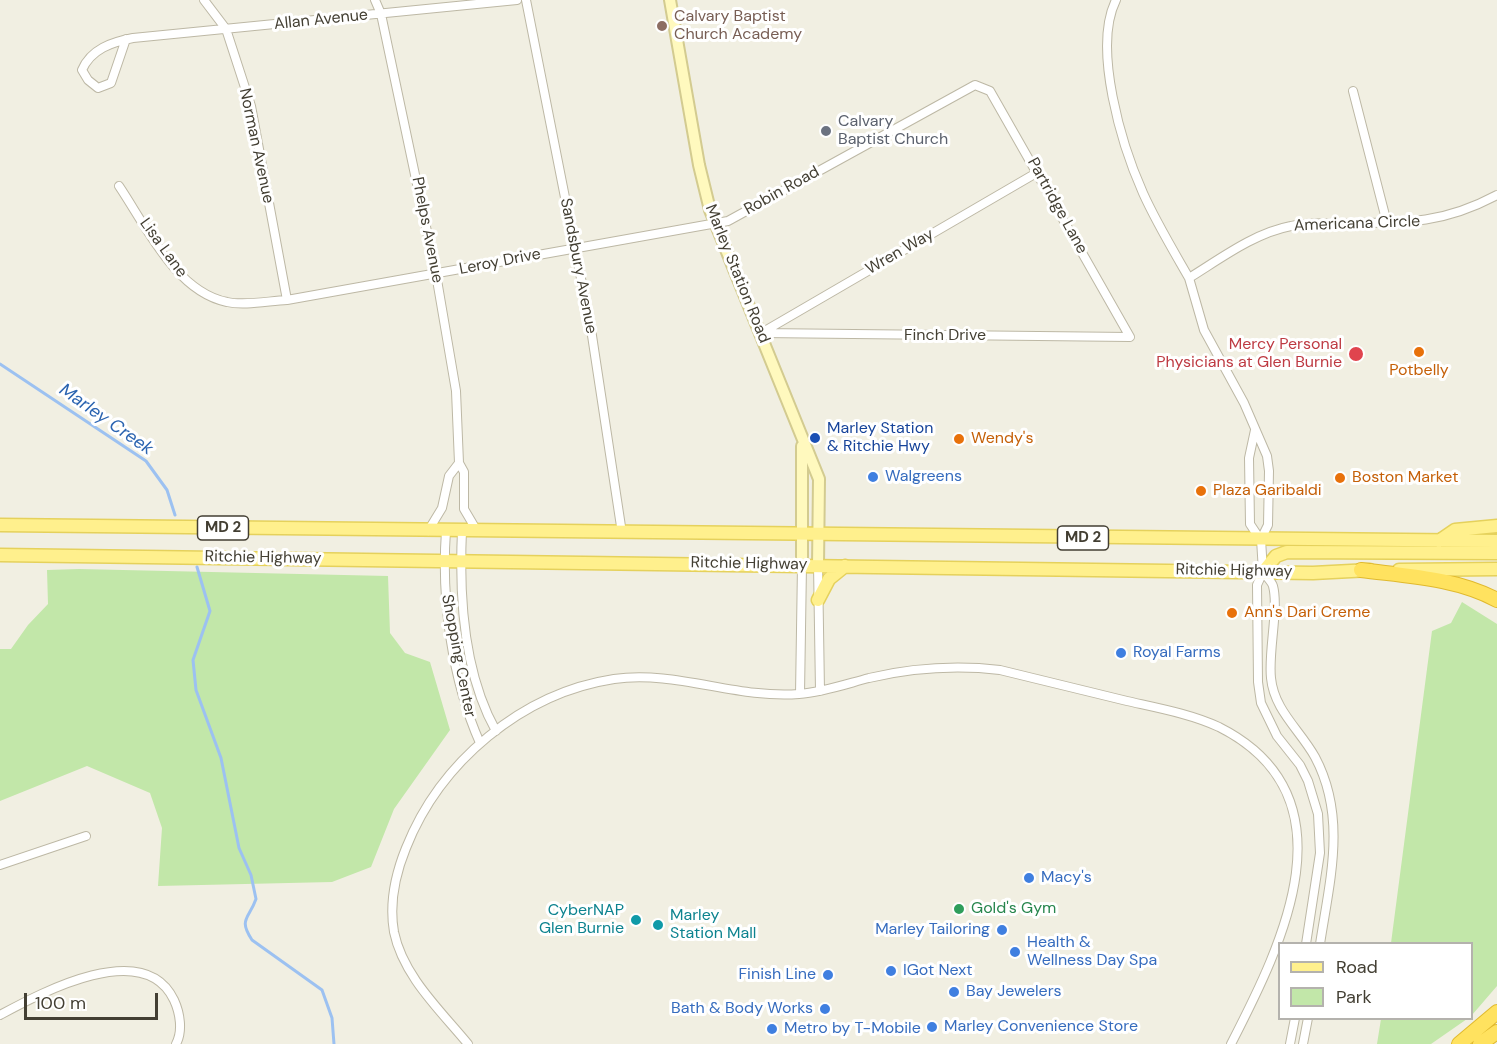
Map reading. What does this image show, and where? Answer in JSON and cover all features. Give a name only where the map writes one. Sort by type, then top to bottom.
[{"type":"highway","points":[[1361,570],[1418,577],[1477,589],[1497,600]]},
{"type":"highway","points":[[1459,1044],[1497,1012]]},
{"type":"highway","points":[[1480,1044],[1497,1032]]},
{"type":"main road","name":"Marley Station Road","points":[[670,0],[699,165],[714,222],[819,479],[818,565]]},
{"type":"main road","name":"Marley Station Road","points":[[802,437],[802,565]]},
{"type":"main road","name":"Ritchie Highway","points":[[0,525],[1497,541]]},
{"type":"main road","points":[[1439,541],[1455,530],[1497,526]]},
{"type":"main road","points":[[1263,572],[1276,556],[1287,552],[1497,553]]},
{"type":"main road","name":"Ritchie Highway","points":[[0,555],[1263,572],[1497,569]]},
{"type":"main road","points":[[818,600],[829,579],[845,566]]},
{"type":"street","name":"Norman Avenue","points":[[204,0],[226,29],[251,106],[287,300]]},
{"type":"street","name":"Phelps Avenue","points":[[375,0],[381,14],[436,274],[456,391],[459,463],[464,472],[464,509],[477,531]]},
{"type":"street","name":"Allan Avenue","points":[[126,39],[111,83],[98,88],[88,80],[82,70],[86,60],[99,50],[126,39],[517,0]]},
{"type":"street","name":"Sandsbury Avenue","points":[[526,0],[601,388],[622,533]]},
{"type":"street","points":[[1116,0],[1108,24],[1108,50],[1122,134],[1145,199],[1189,278],[1204,330],[1244,403],[1267,456],[1268,525],[1261,539],[1263,572],[1257,585],[1258,682],[1262,703],[1277,736],[1304,773],[1318,814],[1320,853],[1306,942]]},
{"type":"street","name":"Robin Road","points":[[714,222],[728,221],[975,85]]},
{"type":"street","name":"Partridge Lane","points":[[975,85],[990,92],[1038,172],[1130,337]]},
{"type":"street","points":[[1353,91],[1387,223]]},
{"type":"street","name":"Wren Way","points":[[761,333],[1038,172]]},
{"type":"street","name":"Lisa Lane","points":[[119,186],[179,275],[202,294],[228,303],[287,300]]},
{"type":"street","name":"Americana Circle","points":[[1189,278],[1246,244],[1281,228],[1305,224],[1425,222],[1441,218],[1497,195]]},
{"type":"street","name":"Leroy Drive","points":[[287,300],[714,222]]},
{"type":"street","name":"Finch Drive","points":[[761,333],[1130,337]]},
{"type":"street","points":[[1255,430],[1250,458],[1250,524],[1261,539]]},
{"type":"street","name":"Phelps Avenue","points":[[428,531],[442,508],[449,476],[459,463]]},
{"type":"street","name":"Shopping Center","points":[[446,531],[444,561],[448,618],[465,701],[480,743]]},
{"type":"street","name":"Shopping Center","points":[[462,531],[461,596],[470,650],[481,701],[496,731]]},
{"type":"street","points":[[801,694],[802,565]]},
{"type":"street","points":[[818,565],[820,691]]},
{"type":"street","points":[[1263,572],[1273,585],[1271,678],[1276,696],[1282,711],[1302,736],[1322,771],[1334,808],[1334,853],[1320,942]]},
{"type":"street","points":[[468,1044],[411,973],[400,953],[394,931],[395,877],[412,831],[437,789],[480,743],[496,731],[565,692],[616,679],[666,679],[743,693],[801,694],[905,672],[974,667],[1000,670],[1197,719],[1234,736],[1251,748],[1276,773],[1289,795],[1297,823],[1299,843],[1286,923],[1231,1044]]},
{"type":"street","points":[[0,865],[86,836]]},
{"type":"street","points":[[0,1016],[78,980],[117,970],[134,972],[152,976],[166,986],[174,1000],[180,1019],[180,1038],[176,1044]]},
{"type":"street","points":[[1290,1044],[1295,1020]]},
{"type":"street","points":[[1303,1044],[1308,1020]]},
{"type":"green space","points":[[47,570],[388,576],[390,633],[405,653],[430,662],[450,730],[394,809],[371,867],[332,882],[158,886],[162,828],[150,793],[87,766],[0,801],[0,649],[11,649],[28,625],[48,604]]},
{"type":"green space","points":[[1462,602],[1497,624],[1497,986],[1473,1014],[1473,942],[1391,942],[1432,631],[1451,623]]},
{"type":"green space","points":[[1381,1020],[1466,1020],[1431,1044],[1377,1044]]},
{"type":"waterway","name":"Marley Creek","points":[[0,364],[146,461],[167,490],[175,515]]},
{"type":"waterway","points":[[197,567],[210,611],[193,660],[196,690],[221,758],[239,848],[251,875],[256,899],[246,919],[246,928],[252,940],[322,990],[332,1018],[334,1044]]},
{"type":"place","name":"Calvary Baptist Church Academy","points":[[662,26]]},
{"type":"place","name":"Calvary Baptist Church","points":[[826,131]]},
{"type":"place","name":"Potbelly","points":[[1419,352]]},
{"type":"place","name":"Mercy Personal Physicians at Glen Burnie","points":[[1356,354]]},
{"type":"place","name":"Marley Station & Ritchie Hwy","points":[[815,438]]},
{"type":"place","name":"Wendy's","points":[[959,439]]},
{"type":"place","name":"Walgreens","points":[[873,477]]},
{"type":"place","name":"Boston Market","points":[[1340,478]]},
{"type":"place","name":"Plaza Garibaldi","points":[[1201,491]]},
{"type":"place","name":"Ann's Dari Creme","points":[[1232,613]]},
{"type":"place","name":"Royal Farms","points":[[1121,653]]},
{"type":"place","name":"Macy's","points":[[1029,878]]},
{"type":"place","name":"Gold's Gym","points":[[959,909]]},
{"type":"place","name":"CyberNAP Glen Burnie","points":[[636,920]]},
{"type":"place","name":"Marley Station Mall","points":[[658,925]]},
{"type":"place","name":"Marley Tailoring","points":[[1002,930]]},
{"type":"place","name":"Health & Wellness Day Spa","points":[[1015,952]]},
{"type":"place","name":"IGot Next","points":[[891,971]]},
{"type":"place","name":"Finish Line","points":[[828,975]]},
{"type":"place","name":"Bay Jewelers","points":[[954,992]]},
{"type":"place","name":"Bath & Body Works","points":[[825,1009]]},
{"type":"place","name":"Marley Convenience Store","points":[[932,1027]]},
{"type":"place","name":"Metro by T-Mobile","points":[[772,1029]]}]
